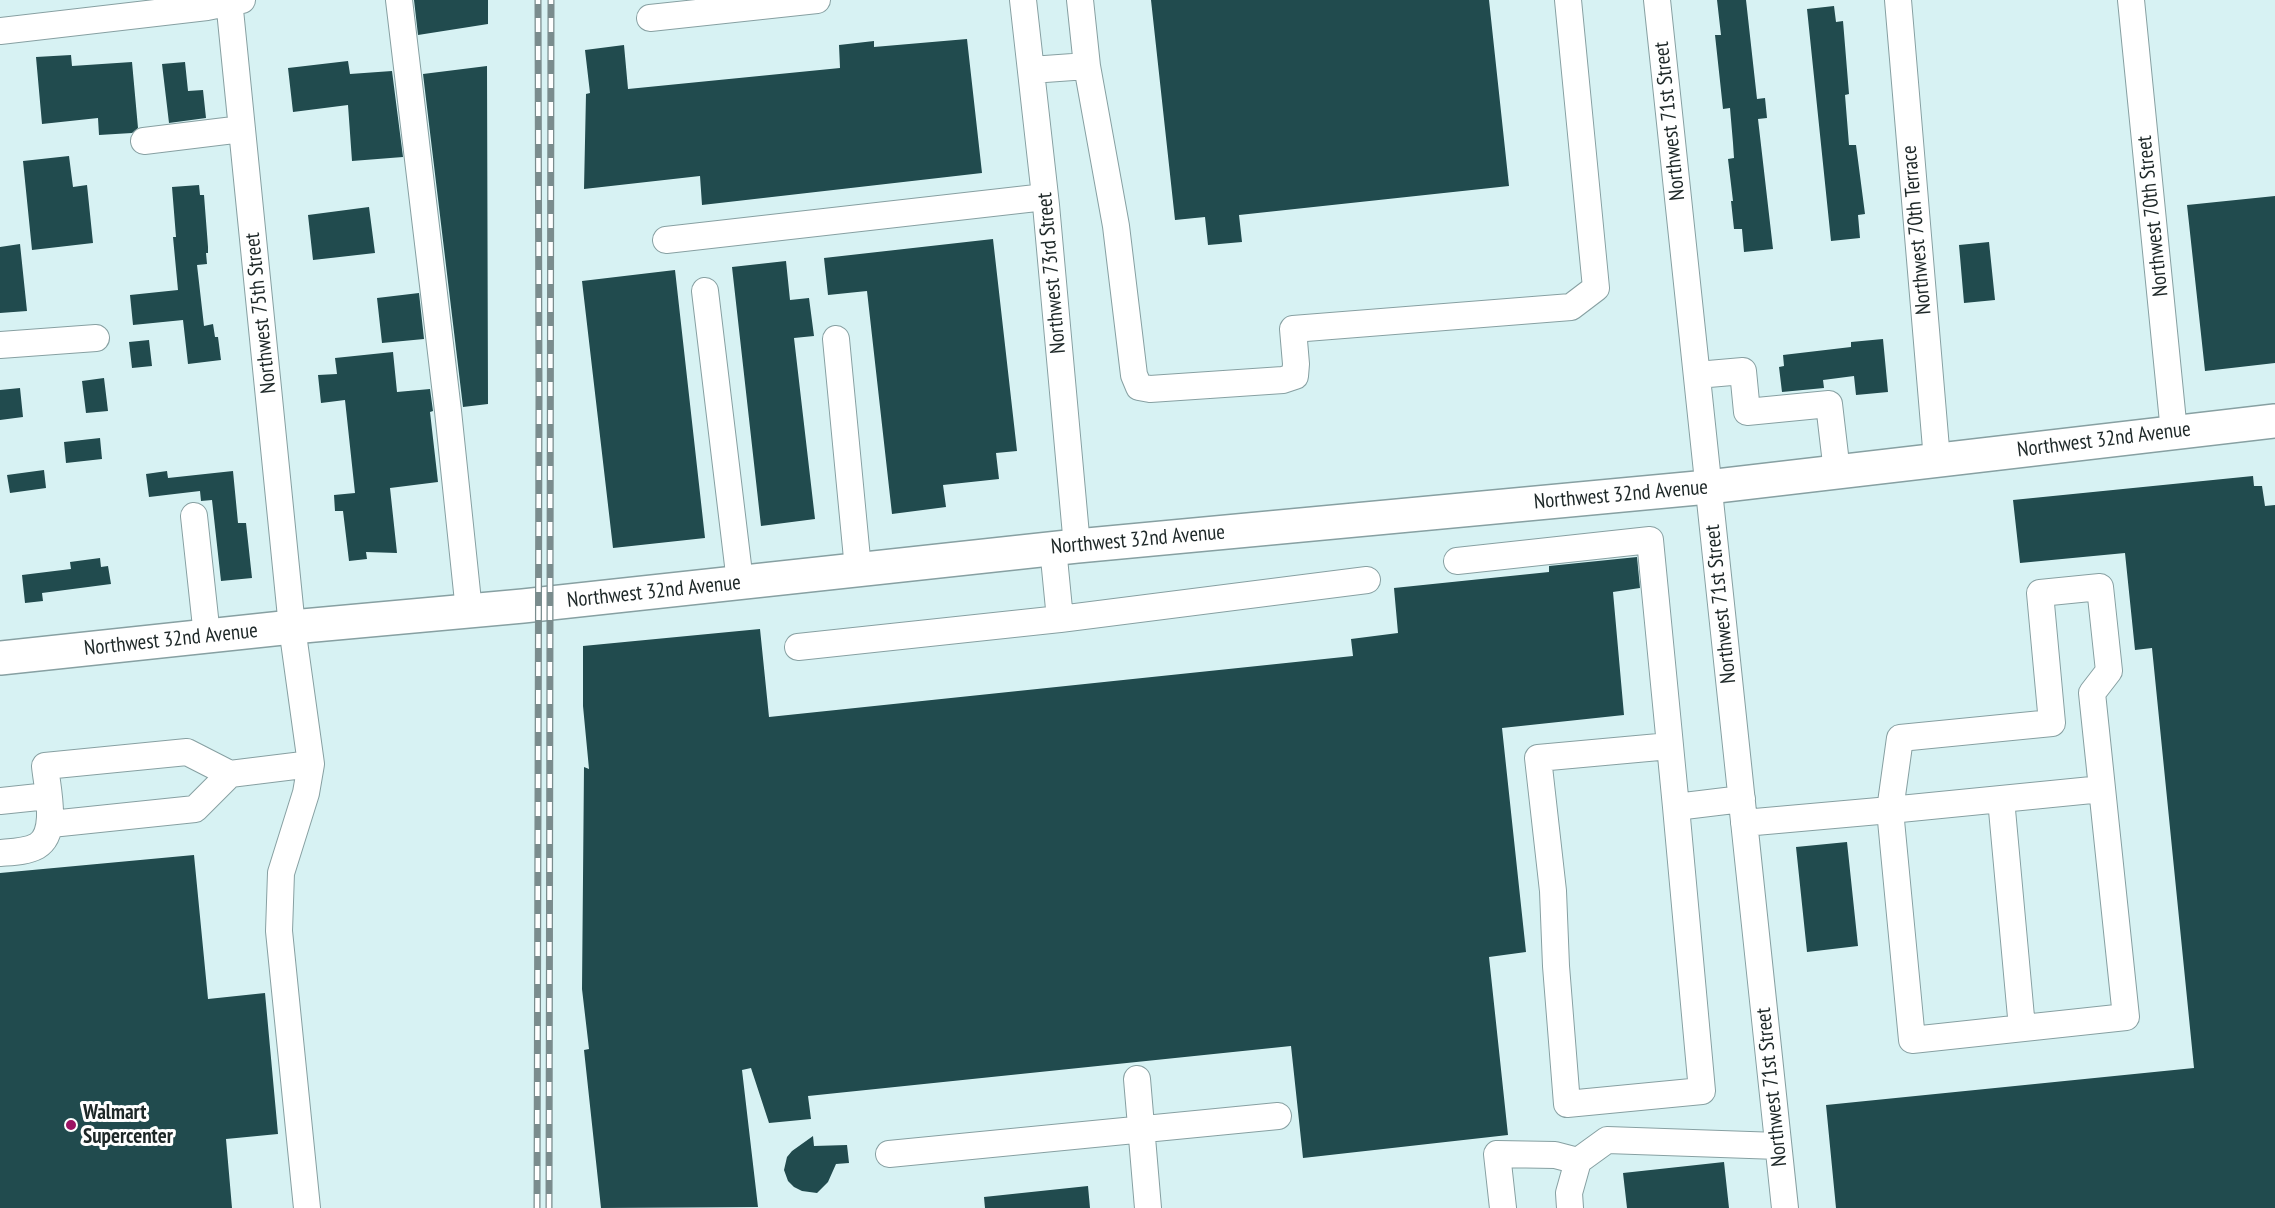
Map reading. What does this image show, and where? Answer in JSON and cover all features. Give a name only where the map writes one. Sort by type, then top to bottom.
[{"type":"main road","name":"Northwest 32nd Avenue","points":[[0,658],[470,611],[1065,547],[1708,487],[2275,421]]},
{"type":"street","points":[[0,31],[207,7],[233,0]]},
{"type":"street","name":"Northwest 75th Street","points":[[233,0],[242,129],[292,627],[311,764],[306,793],[281,873],[279,930],[307,1208]]},
{"type":"street","points":[[399,0],[470,611]]},
{"type":"street","points":[[650,18],[817,0]]},
{"type":"street","name":"Northwest 73rd Street","points":[[1023,0],[1045,197],[1065,547],[1060,619]]},
{"type":"street","points":[[1080,0],[1087,66],[1116,226],[1134,375],[1139,387],[1150,389],[1283,380],[1295,376],[1293,329],[1571,307],[1596,288],[1568,0]]},
{"type":"street","name":"Northwest 71st Street","points":[[1657,0],[1785,1208]]},
{"type":"street","name":"Northwest 70th Terrace","points":[[1898,0],[1936,460]]},
{"type":"street","name":"Northwest 70th Street","points":[[2131,0],[2174,432]]},
{"type":"street","points":[[1031,70],[1087,66]]},
{"type":"street","points":[[144,141],[242,129]]},
{"type":"street","points":[[666,240],[1045,197]]},
{"type":"street","points":[[705,291],[740,582]]},
{"type":"street","points":[[0,345],[96,338]]},
{"type":"street","points":[[836,339],[858,569]]},
{"type":"street","points":[[1697,375],[1743,371],[1747,412],[1829,404],[1837,472]]},
{"type":"street","points":[[194,516],[207,636]]},
{"type":"street","points":[[1457,561],[1650,540],[1676,807],[1702,1091],[1567,1104],[1556,966],[1553,891],[1538,758],[1670,746]]},
{"type":"street","points":[[798,647],[1060,619],[1367,580]]},
{"type":"street","points":[[2100,587],[2109,671],[2092,693],[2102,789],[2126,1017],[1912,1040],[1890,810],[1900,738],[2052,723],[2040,593],[2100,587]]},
{"type":"street","points":[[0,853],[25,851],[36,847],[43,841],[51,824],[45,766],[187,752],[230,774],[311,764]]},
{"type":"street","points":[[51,824],[195,809],[230,774]]},
{"type":"street","points":[[1676,807],[1743,811],[1890,810],[2102,789]]},
{"type":"street","points":[[0,801],[48,796]]},
{"type":"street","points":[[2001,799],[2022,1028]]},
{"type":"street","points":[[1137,1078],[1148,1208]]},
{"type":"street","points":[[889,1154],[1278,1116]]},
{"type":"street","points":[[1570,1208],[1569,1193],[1578,1161],[1607,1140],[1778,1146]]},
{"type":"street","points":[[1503,1208],[1497,1154],[1555,1155],[1578,1161]]},
{"type":"building","points":[[414,0],[488,0],[488,24],[418,35]]},
{"type":"building","points":[[1151,0],[1489,0],[1509,186],[1239,215],[1242,242],[1208,245],[1205,217],[1175,220]]},
{"type":"building","points":[[1717,0],[1746,0],[1757,99],[1765,98],[1767,118],[1758,119],[1773,249],[1744,252],[1742,229],[1734,229],[1728,159],[1734,158],[1733,143],[1730,108],[1723,109],[1715,35],[1721,35]]},
{"type":"building","points":[[1834,6],[1836,22],[1843,21],[1849,94],[1845,95],[1849,145],[1856,145],[1865,214],[1858,215],[1860,238],[1831,241],[1807,9]]},
{"type":"building","points":[[967,39],[982,173],[702,205],[700,176],[584,189],[586,94],[590,93],[585,50],[624,45],[628,89],[840,68],[839,45],[874,41],[874,47]]},
{"type":"building","points":[[71,55],[72,66],[132,62],[138,128],[132,133],[99,135],[98,118],[42,124],[36,57]]},
{"type":"building","points":[[348,61],[350,74],[392,71],[403,157],[352,161],[348,105],[293,112],[288,68]]},
{"type":"building","points":[[185,62],[188,91],[203,90],[206,118],[169,123],[162,64]]},
{"type":"building","points":[[487,66],[488,404],[463,407],[423,74]]},
{"type":"building","points":[[69,156],[73,187],[87,185],[93,243],[32,250],[23,161]]},
{"type":"building","points":[[199,185],[200,195],[204,195],[208,247],[207,264],[197,265],[204,326],[213,324],[215,337],[218,337],[221,360],[188,364],[183,320],[133,325],[130,295],[178,290],[173,237],[176,237],[172,187]]},
{"type":"building","points":[[2275,196],[2275,363],[2205,371],[2187,205]]},
{"type":"building","points":[[369,207],[375,253],[313,260],[308,215]]},
{"type":"building","points":[[993,239],[1017,451],[996,453],[999,479],[943,485],[946,507],[892,514],[867,291],[828,295],[824,258]]},
{"type":"building","points":[[1989,242],[1995,300],[1964,303],[1959,245]]},
{"type":"building","points":[[20,244],[27,311],[0,313],[0,247]]},
{"type":"building","points":[[786,261],[790,300],[809,298],[814,336],[794,338],[815,519],[761,526],[732,267]]},
{"type":"building","points":[[675,270],[705,538],[613,548],[582,281]]},
{"type":"building","points":[[419,293],[424,339],[382,343],[377,298]]},
{"type":"building","points":[[1883,339],[1888,392],[1856,395],[1854,376],[1823,380],[1824,388],[1782,392],[1779,367],[1784,366],[1783,355],[1851,347],[1851,342]]},
{"type":"building","points":[[149,340],[152,366],[132,368],[129,342]]},
{"type":"building","points":[[393,352],[397,392],[430,389],[433,411],[430,412],[438,482],[390,488],[397,553],[366,552],[367,559],[349,561],[343,511],[335,511],[334,495],[355,493],[345,400],[321,403],[318,375],[337,374],[335,358]]},
{"type":"building","points":[[104,378],[108,411],[86,413],[82,381]]},
{"type":"building","points":[[20,388],[23,417],[0,420],[0,390]]},
{"type":"building","points":[[100,438],[102,459],[66,463],[64,442]]},
{"type":"building","points":[[44,470],[46,488],[10,493],[7,475]]},
{"type":"building","points":[[167,471],[168,478],[233,471],[238,523],[246,523],[252,578],[221,581],[212,500],[201,501],[200,491],[149,497],[146,474]]},
{"type":"building","points":[[2253,476],[2254,486],[2262,486],[2265,506],[2275,505],[2275,1208],[1836,1208],[1826,1105],[2194,1068],[2152,648],[2135,650],[2125,553],[2020,563],[2013,500]]},
{"type":"building","points":[[1637,557],[1640,588],[1613,592],[1624,715],[1502,728],[1526,952],[1489,957],[1508,1135],[1303,1158],[1291,1046],[808,1096],[811,1119],[769,1123],[751,1068],[742,1070],[758,1207],[601,1208],[584,1050],[589,1049],[582,989],[584,767],[589,769],[583,706],[583,646],[760,629],[769,717],[1353,656],[1351,639],[1398,633],[1394,588],[1549,572],[1549,566]]},
{"type":"building","points":[[100,558],[101,567],[108,566],[111,584],[42,593],[43,601],[25,603],[22,575],[71,569],[70,562]]},
{"type":"building","points":[[1847,842],[1858,946],[1807,952],[1796,847]]},
{"type":"building","points":[[194,855],[208,999],[265,993],[278,1134],[226,1139],[232,1208],[0,1208],[0,873]]},
{"type":"building","points":[[813,1136],[814,1146],[847,1145],[849,1163],[836,1164],[828,1182],[817,1193],[802,1191],[794,1187],[788,1181],[784,1170],[787,1157],[792,1151]]},
{"type":"building","points":[[1724,1162],[1729,1208],[1627,1208],[1623,1173]]},
{"type":"building","points":[[1088,1186],[1090,1208],[985,1208],[984,1197]]},
{"type":"railway","points":[[537,1208],[538,0]]},
{"type":"railway","points":[[549,1208],[551,0]]},
{"type":"place","name":"Walmart Supercenter","points":[[71,1125]]}]
